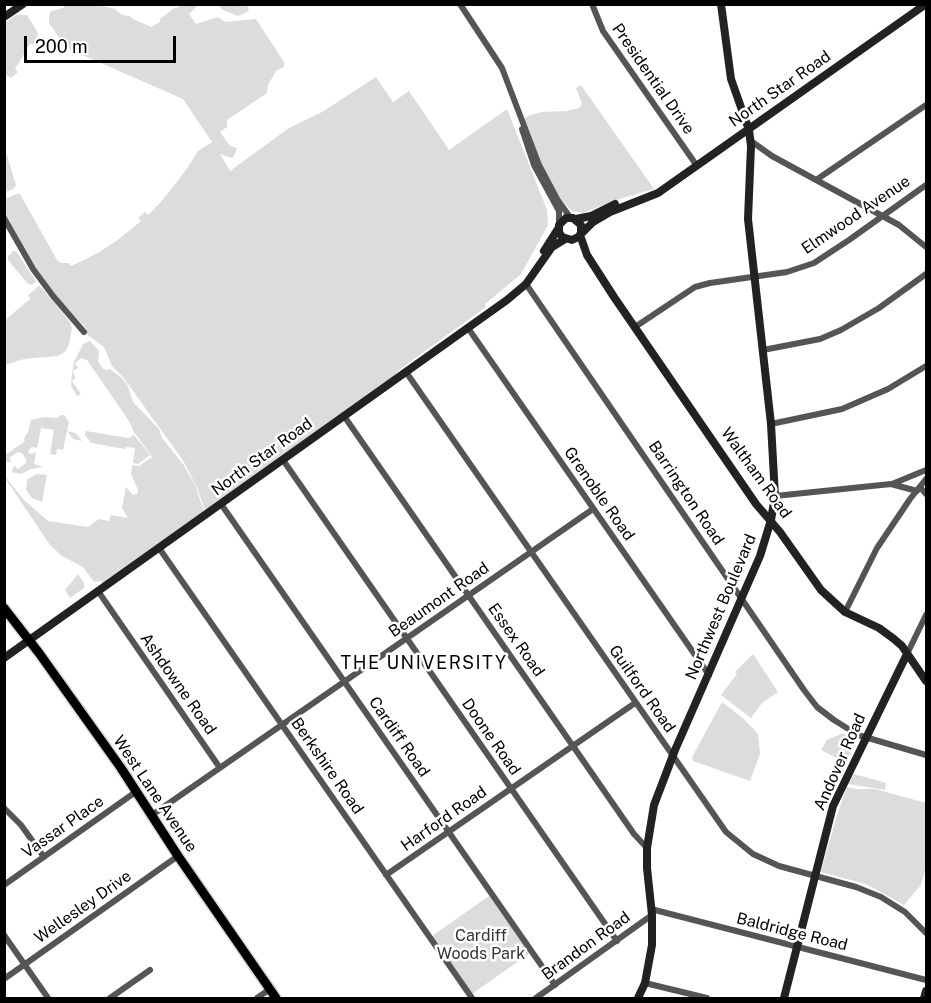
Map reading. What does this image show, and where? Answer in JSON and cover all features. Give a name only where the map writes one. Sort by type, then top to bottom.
[{"type":"main road","name":"West Lane Avenue","points":[[4,608],[136,791],[276,999]]},
{"type":"street","points":[[4,18],[23,4]]},
{"type":"street","points":[[460,4],[502,68],[546,181],[573,218],[581,225],[580,234],[575,239],[567,240],[560,235],[559,211],[526,146],[520,116]]},
{"type":"street","name":"Presidential Drive","points":[[592,4],[595,16],[606,36],[697,166]]},
{"type":"street","name":"Northwest Boulevard","points":[[638,999],[645,982],[652,945],[647,848],[654,805],[760,556],[771,520],[775,496],[771,424],[747,219],[751,141],[731,79],[722,4]]},
{"type":"street","name":"North Star Road","points":[[580,234],[592,222],[610,212],[650,197],[697,166],[914,8],[926,4]]},
{"type":"street","points":[[816,180],[927,105]]},
{"type":"street","points":[[751,141],[772,156],[884,215],[927,247]]},
{"type":"street","name":"Elmwood Avenue","points":[[635,327],[695,287],[787,272],[814,262],[927,185]]},
{"type":"street","name":"North Star Road","points":[[573,218],[591,216],[615,204],[650,197]]},
{"type":"street","points":[[4,218],[33,269],[84,332]]},
{"type":"street","points":[[559,227],[563,219],[573,218]]},
{"type":"street","name":"North Star Road","points":[[533,275],[537,261],[559,227]]},
{"type":"street","name":"Waltham Road","points":[[580,234],[587,255],[635,327],[756,504],[771,520],[821,590],[845,612],[887,634],[908,654],[927,681]]},
{"type":"street","name":"North Star Road","points":[[4,658],[468,328],[526,284],[552,247],[567,240]]},
{"type":"street","name":"Waltham Road","points":[[567,240],[587,255]]},
{"type":"street","points":[[763,350],[820,339],[841,330],[879,308],[927,274]]},
{"type":"street","name":"Barrington Road","points":[[526,284],[817,707],[834,720],[865,737],[927,755]]},
{"type":"street","name":"Grenoble Road","points":[[468,328],[709,675]]},
{"type":"street","points":[[771,424],[842,409],[888,389],[927,366]]},
{"type":"street","name":"Guilford Road","points":[[406,372],[717,821],[736,841],[771,863],[875,894],[905,912],[927,933]]},
{"type":"street","name":"Essex Road","points":[[344,416],[634,834],[647,848]]},
{"type":"street","name":"Doone Road","points":[[283,460],[617,941]]},
{"type":"street","points":[[775,496],[891,484],[927,470]]},
{"type":"street","points":[[845,612],[878,548],[927,479]]},
{"type":"street","points":[[891,484],[919,489],[927,494]]},
{"type":"street","name":"Cardiff Road","points":[[221,504],[555,985]]},
{"type":"street","name":"Beaumont Road","points":[[152,815],[593,509]]},
{"type":"street","name":"Berkshire Road","points":[[159,548],[472,999]]},
{"type":"street","name":"Ashdowne Road","points":[[97,591],[110,614],[114,615],[220,768]]},
{"type":"street","name":"Andover Road","points":[[784,999],[834,806],[865,737],[927,615]]},
{"type":"street","name":"Harford Road","points":[[386,875],[635,703]]},
{"type":"street","name":"Vassar Place","points":[[4,885],[136,791]]},
{"type":"street","points":[[4,808],[21,825],[44,857]]},
{"type":"street","name":"Wellesley Drive","points":[[4,979],[178,856]]},
{"type":"street","name":"Brandon Road","points":[[536,999],[617,941],[651,912]]},
{"type":"street","name":"Baldridge Road","points":[[651,912],[927,980]]},
{"type":"street","points":[[4,935],[48,999]]},
{"type":"street","points":[[110,999],[150,970]]},
{"type":"street","points":[[645,982],[707,999]]},
{"type":"street","points":[[257,999],[270,989]]},
{"type":"street","points":[[924,999],[927,991]]},
{"type":"green space","points":[[199,4],[189,14],[196,24],[218,17],[225,22],[256,19],[284,62],[284,67],[276,71],[268,85],[267,93],[227,120],[227,127],[220,132],[230,146],[237,148],[231,158],[220,154],[230,171],[289,128],[322,112],[376,77],[393,102],[409,91],[449,150],[507,109],[547,210],[548,225],[521,274],[485,304],[486,307],[400,369],[392,378],[205,511],[198,490],[184,462],[123,377],[112,366],[104,347],[84,332],[87,329],[59,299],[36,269],[5,213],[5,199],[20,194],[57,260],[61,263],[69,263],[71,266],[98,253],[119,239],[141,221],[138,218],[145,212],[148,215],[160,203],[198,151],[212,142],[183,99],[71,50],[62,42],[49,23],[49,16],[51,11],[63,8],[65,5],[98,5],[115,9],[122,15],[130,16],[151,27],[160,22],[160,19],[173,9],[183,5]]},
{"type":"green space","points":[[218,5],[247,5],[249,11],[238,16],[223,10]]},
{"type":"green space","points":[[16,15],[27,15],[38,33],[34,45],[30,44],[15,69],[18,72],[11,78],[7,75],[5,77],[5,23]]},
{"type":"green space","points":[[581,85],[654,189],[583,213],[572,211],[557,195],[545,174],[525,121],[525,118],[530,115],[542,112],[579,108],[582,104],[576,88]]},
{"type":"green space","points":[[5,149],[16,185],[5,192]]},
{"type":"green space","points":[[16,251],[36,281],[32,285],[28,284],[8,260],[8,256]]},
{"type":"green space","points":[[39,286],[70,322],[72,328],[66,351],[58,356],[24,359],[5,365],[5,320],[30,299],[28,295]]},
{"type":"green space","points":[[90,341],[99,351],[98,361],[102,368],[110,369],[122,378],[128,386],[133,402],[159,429],[162,438],[183,464],[196,487],[204,512],[103,583],[101,582],[151,547],[102,581],[94,582],[83,567],[62,556],[50,545],[4,475],[24,500],[48,521],[88,527],[99,519],[109,521],[111,515],[128,518],[122,508],[126,487],[133,495],[137,494],[138,490],[131,474],[132,465],[139,466],[152,457],[87,360],[81,358],[75,363],[78,368],[73,371],[75,378],[72,381],[81,394],[77,396],[71,386],[74,362],[83,344]]},
{"type":"green space","points":[[64,415],[69,422],[63,450],[57,449],[56,455],[50,454],[54,430],[41,428],[37,448],[32,447],[28,451],[30,454],[36,452],[34,464],[43,467],[21,474],[12,472],[13,467],[18,469],[26,463],[26,459],[22,453],[18,452],[10,457],[11,462],[7,462],[5,451],[7,454],[25,441],[31,420],[44,417],[57,418]]},
{"type":"green space","points":[[67,431],[76,433],[82,441],[73,439]]},
{"type":"green space","points":[[86,431],[128,438],[134,435],[150,455],[138,464],[133,463],[135,448],[126,447],[125,449],[91,443],[85,435]]},
{"type":"green space","points":[[36,474],[47,475],[42,502],[32,498],[26,490],[27,480]]},
{"type":"green space","points":[[78,574],[84,583],[84,588],[70,598],[65,590]]},
{"type":"green space","points":[[753,654],[778,692],[762,703],[751,718],[721,695],[737,674],[735,672]]},
{"type":"green space","points":[[722,702],[743,718],[758,734],[760,754],[750,781],[693,761],[692,757]]},
{"type":"green space","points":[[843,733],[857,741],[846,763],[821,750],[827,740]]},
{"type":"green space","points":[[854,774],[886,783],[885,790],[848,784]]},
{"type":"green space","points":[[847,787],[875,789],[926,803],[926,867],[921,885],[904,905],[866,884],[821,872]]},
{"type":"green space","name":"Cardiff Woods Park","points":[[489,896],[530,953],[472,994],[432,936]]},
{"type":"district","name":"THE UNIVERSITY","points":[[424,663]]}]
